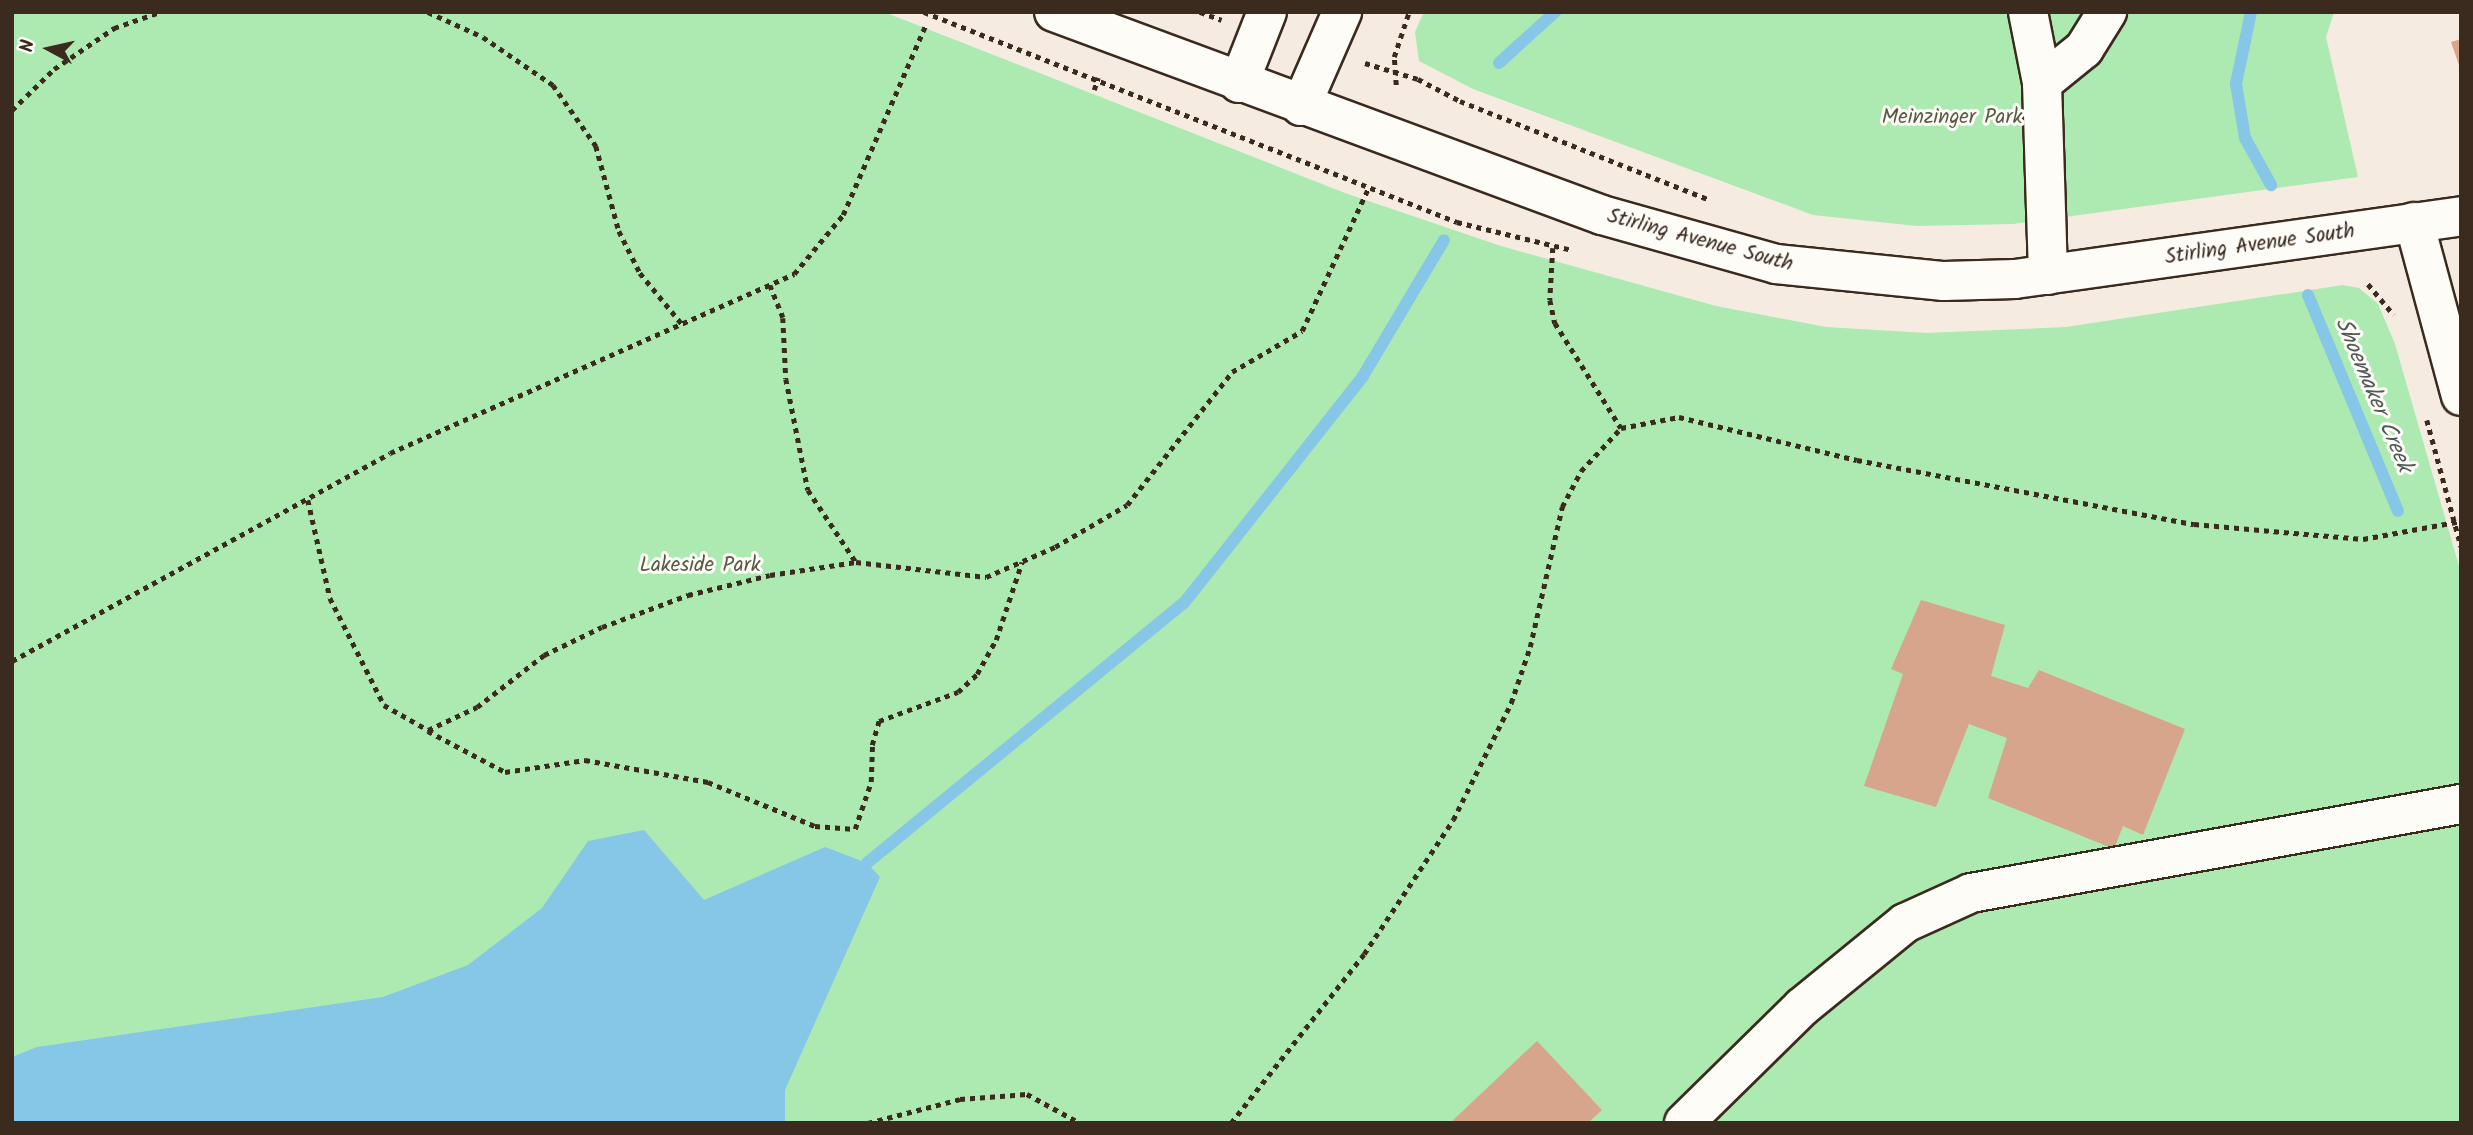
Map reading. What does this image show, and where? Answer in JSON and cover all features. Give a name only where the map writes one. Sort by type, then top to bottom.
[{"type":"street","name":"Stirling Avenue South","points":[[1054,12],[1301,106],[1602,215],[1776,264],[1944,281],[2048,275],[2461,216]]},
{"type":"street","points":[[1301,106],[1342,12]]},
{"type":"street","points":[[2028,12],[2042,83],[2048,275]]},
{"type":"street","points":[[2042,83],[2084,49],[2107,12]]},
{"type":"street","points":[[1239,83],[1263,22]]},
{"type":"street","points":[[2413,222],[2461,396]]},
{"type":"street","points":[[1684,1123],[1802,1007],[1905,923],[1971,893],[2461,804]]},
{"type":"path","points":[[12,110],[54,69],[114,28],[160,12]]},
{"type":"path","points":[[428,12],[483,37],[553,85],[596,146],[619,231],[640,273],[682,324]]},
{"type":"path","points":[[924,12],[1359,181],[1368,189],[1457,222],[1553,248],[1550,300],[1555,323],[1621,428]]},
{"type":"path","points":[[1200,12],[1263,22]]},
{"type":"path","points":[[1396,86],[1394,57],[1409,12]]},
{"type":"path","points":[[12,661],[390,453],[794,274],[844,215],[925,26]]},
{"type":"path","points":[[1325,51],[1395,72],[1710,200]]},
{"type":"path","points":[[1094,90],[1101,71]]},
{"type":"path","points":[[428,730],[477,708],[544,655],[602,627],[688,595],[770,575],[856,562],[986,577],[1022,562],[1127,505],[1232,372],[1302,331],[1368,189]]},
{"type":"path","points":[[770,285],[783,318],[786,379],[808,490],[856,562]]},
{"type":"path","points":[[1231,1123],[1364,954],[1453,820],[1511,703],[1530,647],[1562,507],[1581,471],[1621,428],[1679,417],[1857,460],[2194,524],[2363,539],[2461,522]]},
{"type":"path","points":[[308,500],[330,598],[384,705],[505,772],[585,761],[708,782],[814,826],[855,829],[871,782],[872,746],[879,722],[958,692],[977,674],[996,640],[1022,562]]},
{"type":"path","points":[[868,1123],[960,1100],[1027,1094],[1080,1123]]},
{"type":"green space","name":"Lakeside Park","points":[[12,12],[884,12],[1345,193],[1501,246],[1716,306],[1826,327],[1927,333],[2066,327],[2343,285],[2359,288],[2378,304],[2395,344],[2461,573],[2461,1123],[12,1123]]},
{"type":"green space","name":"Meinzinger Park","points":[[1424,12],[2334,12],[2326,37],[2358,177],[2013,224],[1917,226],[1813,215],[1473,89],[1419,61],[1415,32]]},
{"type":"water","points":[[644,830],[704,900],[825,847],[867,863],[880,877],[785,1090],[785,1123],[12,1123],[12,1057],[37,1047],[383,997],[468,965],[542,908],[588,841]]},
{"type":"building","points":[[2461,39],[2461,67],[2460,68],[2451,42]]},
{"type":"building","points":[[1921,600],[2005,625],[1991,676],[2028,688],[2039,670],[2185,729],[2143,835],[2123,826],[2114,849],[1988,798],[2007,738],[1969,724],[1936,807],[1864,786],[1903,674],[1891,669]]},
{"type":"building","points":[[1537,1041],[1602,1110],[1588,1123],[1450,1123]]},
{"type":"waterway","points":[[1499,63],[1555,12]]},
{"type":"waterway","name":"Shoemaker Creek","points":[[2251,12],[2236,84],[2245,138],[2271,185]]},
{"type":"waterway","points":[[867,863],[1184,603],[1363,376],[1444,240]]},
{"type":"waterway","name":"Shoemaker Creek","points":[[2308,295],[2398,511]]}]
